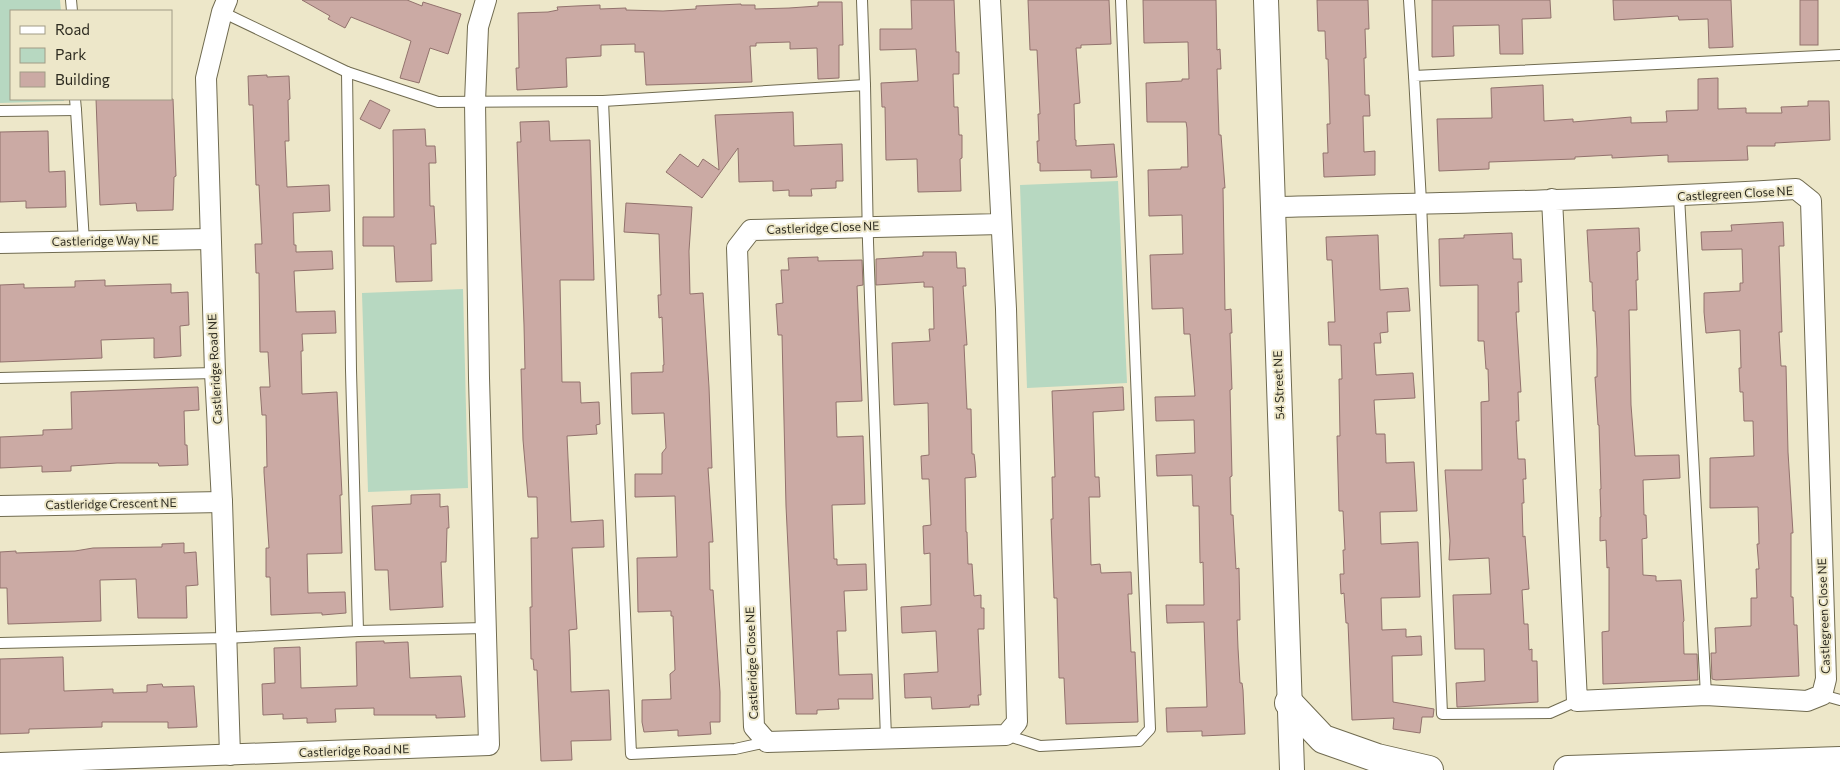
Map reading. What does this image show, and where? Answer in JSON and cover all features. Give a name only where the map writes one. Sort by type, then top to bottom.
[{"type":"main road","points":[[1289,703],[1323,739],[1377,758],[1429,770]]},
{"type":"main road","points":[[1568,770],[1840,761]]},
{"type":"street","name":"Castleridge Road NE","points":[[224,6],[206,78],[214,372],[222,502],[230,755],[489,745],[479,378],[475,102],[478,28],[486,0]]},
{"type":"street","points":[[767,742],[1006,735],[1016,722],[1006,309],[990,0]]},
{"type":"street","name":"54 Street NE","points":[[1266,0],[1292,770]]},
{"type":"street","name":"Castlegreen Close NE","points":[[1274,207],[1679,196],[1796,189],[1811,202],[1826,679],[1831,697],[1807,701],[1706,696],[1577,701]]},
{"type":"street","points":[[1552,199],[1577,701]]},
{"type":"street","name":"Castleridge Close NE","points":[[767,742],[754,727],[737,248],[751,230],[1001,224]]},
{"type":"street","name":"Castleridge Way NE","points":[[0,243],[210,239]]},
{"type":"street","name":"Castleridge Crescent NE","points":[[0,506],[222,502]]},
{"type":"street","points":[[0,763],[230,755]]},
{"type":"lane","points":[[862,0],[886,738]]},
{"type":"lane","points":[[1006,735],[1040,746],[1139,741],[1150,729],[1121,0]]},
{"type":"lane","points":[[1410,0],[1421,202],[1442,714],[1550,713],[1577,701]]},
{"type":"lane","points":[[224,6],[347,72],[438,102],[603,101],[865,85]]},
{"type":"lane","points":[[1414,76],[1840,55]]},
{"type":"lane","points":[[347,72],[351,370],[358,631]]},
{"type":"lane","points":[[76,100],[84,242]]},
{"type":"lane","points":[[603,101],[631,754],[735,749],[767,742]]},
{"type":"lane","points":[[0,111],[76,110]]},
{"type":"lane","points":[[1679,196],[1706,696]]},
{"type":"lane","points":[[0,378],[214,372]]},
{"type":"lane","points":[[0,643],[225,638],[358,631],[486,628]]},
{"type":"green space","points":[[0,0],[60,0],[61,10],[10,10],[10,100],[64,101],[0,103]]},
{"type":"green space","points":[[1118,181],[1127,383],[1027,388],[1020,185]]},
{"type":"green space","points":[[463,289],[468,488],[368,492],[362,293]]},
{"type":"building","points":[[302,0],[407,0],[422,6],[423,2],[461,14],[448,54],[430,48],[419,83],[400,78],[411,41],[351,17],[345,28],[328,19],[330,16]]},
{"type":"building","points":[[911,0],[954,0],[956,52],[959,52],[959,74],[953,74],[954,107],[958,107],[959,135],[962,135],[962,158],[960,159],[961,191],[918,192],[917,159],[886,160],[885,107],[882,107],[881,83],[918,81],[916,49],[880,50],[880,29],[912,29]]},
{"type":"building","points":[[1028,0],[1109,0],[1111,44],[1081,45],[1081,48],[1076,48],[1080,103],[1074,104],[1075,140],[1076,146],[1114,144],[1117,177],[1091,178],[1091,170],[1040,171],[1037,141],[1039,141],[1038,114],[1040,114],[1037,50],[1030,50]]},
{"type":"building","points":[[1143,0],[1216,0],[1217,50],[1220,49],[1221,69],[1217,69],[1219,135],[1221,135],[1225,188],[1223,188],[1225,310],[1231,309],[1232,333],[1230,333],[1232,389],[1230,390],[1231,515],[1233,515],[1236,569],[1239,568],[1240,620],[1237,620],[1238,648],[1240,683],[1242,683],[1243,690],[1245,734],[1202,736],[1202,731],[1167,732],[1166,708],[1207,707],[1204,622],[1167,623],[1166,605],[1204,605],[1203,562],[1200,563],[1199,506],[1193,506],[1192,475],[1157,476],[1156,455],[1195,453],[1194,420],[1156,421],[1155,397],[1195,396],[1190,334],[1184,334],[1183,308],[1152,309],[1150,255],[1183,254],[1182,215],[1149,216],[1148,170],[1188,167],[1187,128],[1186,122],[1147,122],[1146,83],[1189,79],[1188,42],[1144,43]]},
{"type":"building","points":[[1317,0],[1368,0],[1369,29],[1365,29],[1366,58],[1364,58],[1365,95],[1369,95],[1370,116],[1363,116],[1364,152],[1375,151],[1375,175],[1324,177],[1323,153],[1328,153],[1327,124],[1330,124],[1328,59],[1326,59],[1325,31],[1318,31]]},
{"type":"building","points":[[1432,0],[1550,0],[1551,18],[1522,19],[1523,54],[1500,54],[1499,25],[1453,26],[1454,56],[1432,57]]},
{"type":"building","points":[[1613,0],[1731,0],[1733,47],[1709,48],[1708,19],[1679,20],[1678,16],[1614,20]]},
{"type":"building","points":[[1800,0],[1818,0],[1818,45],[1800,45]]},
{"type":"building","points":[[818,2],[842,2],[843,45],[839,45],[839,78],[818,79],[817,48],[790,49],[790,42],[756,43],[756,46],[750,46],[752,82],[646,85],[644,52],[635,52],[635,44],[601,45],[601,56],[566,58],[567,87],[517,90],[516,68],[519,68],[518,13],[548,12],[558,10],[557,7],[600,5],[600,9],[626,8],[626,10],[663,11],[696,9],[696,6],[741,4],[755,5],[755,9],[789,8],[818,6]]},
{"type":"building","points":[[267,75],[267,77],[289,76],[289,141],[285,141],[287,187],[329,185],[330,211],[293,213],[294,245],[296,245],[296,252],[332,251],[333,269],[294,271],[296,312],[335,311],[336,333],[302,334],[302,394],[337,392],[342,495],[340,495],[342,553],[307,554],[308,593],[345,592],[346,613],[271,615],[270,577],[266,577],[266,548],[269,548],[264,472],[264,467],[267,467],[266,415],[262,415],[260,387],[270,387],[268,352],[260,352],[259,273],[256,273],[255,244],[262,244],[259,185],[256,185],[253,105],[249,105],[248,76]]},
{"type":"building","points":[[1718,78],[1718,109],[1746,108],[1746,113],[1782,113],[1781,107],[1808,106],[1808,101],[1829,101],[1830,140],[1775,143],[1775,146],[1747,146],[1748,160],[1668,162],[1668,155],[1612,158],[1612,155],[1575,157],[1575,159],[1489,162],[1489,169],[1439,171],[1437,119],[1492,118],[1491,88],[1543,85],[1544,121],[1573,119],[1573,122],[1631,117],[1631,123],[1667,122],[1666,111],[1698,110],[1698,79]]},
{"type":"building","points":[[173,99],[176,176],[174,177],[173,210],[137,211],[136,203],[100,205],[96,100]]},
{"type":"building","points":[[370,100],[390,110],[380,129],[360,119]]},
{"type":"building","points":[[793,112],[794,146],[842,144],[843,181],[836,181],[836,188],[811,189],[812,196],[789,196],[789,190],[773,191],[773,181],[739,182],[738,148],[702,198],[666,172],[680,154],[698,167],[703,159],[719,170],[715,115]]},
{"type":"building","points":[[549,121],[550,141],[590,140],[594,280],[560,280],[562,382],[580,382],[581,403],[599,402],[600,424],[596,425],[597,434],[567,436],[571,522],[603,520],[604,547],[572,548],[577,629],[569,630],[571,692],[609,690],[611,740],[571,741],[572,760],[541,761],[537,670],[534,670],[533,659],[531,659],[530,607],[532,607],[531,538],[538,538],[537,497],[528,497],[523,440],[521,369],[525,369],[517,142],[521,142],[520,122]]},
{"type":"building","points":[[425,129],[426,146],[435,146],[436,163],[429,163],[430,206],[434,206],[436,244],[431,244],[432,281],[396,282],[394,246],[363,246],[363,217],[394,217],[393,130]]},
{"type":"building","points":[[48,131],[49,172],[65,171],[66,207],[26,208],[26,201],[0,202],[0,132]]},
{"type":"building","points":[[626,203],[692,207],[689,251],[690,294],[703,293],[712,468],[708,468],[713,542],[709,542],[710,590],[713,590],[720,692],[720,722],[710,722],[711,734],[678,736],[678,730],[644,732],[642,722],[642,700],[671,699],[670,674],[675,670],[673,616],[671,616],[671,611],[638,612],[637,558],[677,557],[675,496],[635,497],[635,474],[662,474],[662,453],[666,448],[664,413],[632,414],[631,373],[663,372],[664,365],[662,317],[659,318],[658,295],[661,295],[659,234],[624,232]]},
{"type":"building","points":[[1783,222],[1784,246],[1779,246],[1782,332],[1779,332],[1781,366],[1786,366],[1788,452],[1793,533],[1791,533],[1791,597],[1793,597],[1794,625],[1797,625],[1799,676],[1716,680],[1712,679],[1711,653],[1716,653],[1715,628],[1751,626],[1751,598],[1757,598],[1756,569],[1759,569],[1757,544],[1759,544],[1758,507],[1710,508],[1710,458],[1754,456],[1753,421],[1744,421],[1743,392],[1740,392],[1740,330],[1706,333],[1704,312],[1704,293],[1740,291],[1740,283],[1743,283],[1742,249],[1702,250],[1701,232],[1732,231],[1731,225]]},
{"type":"building","points":[[1639,228],[1640,251],[1637,252],[1638,280],[1636,280],[1637,310],[1629,310],[1631,405],[1635,456],[1679,455],[1680,478],[1643,480],[1647,538],[1642,539],[1643,575],[1656,576],[1656,581],[1681,580],[1684,654],[1697,654],[1698,680],[1603,684],[1602,632],[1609,631],[1609,567],[1607,568],[1606,540],[1600,541],[1601,489],[1595,377],[1597,377],[1597,349],[1587,230]]},
{"type":"building","points":[[1512,233],[1513,259],[1521,259],[1522,282],[1518,282],[1519,312],[1516,312],[1521,392],[1518,392],[1519,421],[1516,421],[1518,459],[1525,459],[1526,479],[1523,479],[1524,503],[1522,503],[1523,537],[1525,536],[1529,589],[1522,590],[1524,624],[1528,624],[1529,650],[1532,649],[1532,661],[1537,661],[1538,702],[1457,707],[1456,683],[1485,681],[1484,649],[1455,649],[1453,595],[1491,594],[1489,558],[1449,560],[1450,541],[1445,470],[1482,470],[1481,402],[1489,401],[1488,369],[1486,369],[1484,341],[1478,341],[1478,285],[1440,286],[1439,239],[1464,238],[1464,235]]},
{"type":"building","points":[[1378,235],[1380,290],[1408,288],[1410,311],[1387,312],[1388,332],[1380,333],[1381,343],[1374,343],[1376,375],[1413,373],[1415,398],[1374,400],[1376,434],[1385,434],[1386,463],[1414,462],[1417,511],[1380,512],[1381,544],[1418,542],[1420,597],[1381,598],[1382,630],[1406,629],[1406,637],[1421,636],[1422,655],[1392,656],[1393,702],[1434,709],[1433,717],[1422,717],[1420,733],[1393,729],[1394,718],[1352,720],[1348,623],[1346,623],[1344,593],[1341,594],[1340,574],[1344,574],[1343,550],[1345,550],[1343,511],[1339,511],[1337,436],[1340,436],[1339,379],[1342,379],[1341,345],[1329,345],[1328,322],[1335,322],[1332,260],[1327,260],[1326,237]]},
{"type":"building","points":[[923,252],[956,252],[957,268],[965,268],[966,286],[963,286],[967,345],[964,345],[967,409],[971,409],[972,454],[974,454],[976,477],[965,478],[966,532],[968,564],[972,564],[974,596],[981,595],[981,608],[984,608],[984,629],[978,629],[981,695],[978,695],[979,705],[970,705],[970,707],[932,709],[931,697],[905,698],[904,674],[938,672],[936,631],[902,633],[901,607],[931,605],[930,553],[924,554],[923,526],[931,525],[929,479],[922,479],[921,456],[929,455],[928,403],[894,405],[892,343],[930,341],[929,329],[934,329],[933,287],[924,287],[924,282],[876,285],[876,259],[923,256]]},
{"type":"building","points":[[818,257],[818,261],[862,260],[863,285],[857,286],[862,401],[836,402],[837,437],[863,436],[865,504],[832,505],[834,559],[837,559],[837,565],[866,564],[867,590],[844,591],[846,631],[837,631],[839,675],[872,674],[873,699],[838,699],[839,709],[817,710],[817,714],[796,714],[786,506],[782,335],[778,335],[776,304],[783,303],[781,270],[789,270],[788,258]]},
{"type":"building","points":[[105,280],[105,286],[171,284],[171,293],[188,292],[189,325],[180,326],[181,356],[154,358],[154,338],[101,340],[102,358],[0,362],[0,285],[24,284],[24,288],[75,287],[75,281]]},
{"type":"building","points":[[198,387],[199,410],[184,411],[185,445],[187,445],[188,465],[159,466],[158,463],[117,463],[71,466],[71,471],[42,472],[42,466],[0,468],[0,437],[43,435],[43,430],[72,429],[71,392]]},
{"type":"building","points":[[1123,387],[1124,410],[1093,412],[1095,477],[1099,477],[1100,497],[1089,497],[1091,565],[1100,564],[1101,573],[1131,572],[1132,594],[1128,594],[1131,652],[1135,652],[1138,722],[1066,724],[1064,678],[1059,678],[1057,598],[1054,598],[1051,519],[1053,519],[1052,477],[1055,477],[1052,391]]},
{"type":"building","points":[[440,494],[440,507],[448,506],[449,528],[447,528],[446,562],[441,562],[443,607],[390,610],[388,570],[375,570],[372,506],[411,504],[411,495]]},
{"type":"building","points":[[184,543],[184,553],[196,552],[198,585],[186,586],[187,618],[138,618],[136,579],[100,580],[101,621],[8,624],[7,588],[0,588],[0,552],[162,547],[162,544]]},
{"type":"building","points":[[384,641],[384,643],[408,642],[410,678],[461,676],[465,717],[436,718],[436,715],[374,715],[374,708],[335,709],[336,722],[307,723],[307,718],[283,719],[283,714],[263,715],[262,684],[275,683],[274,648],[300,647],[301,688],[357,686],[356,642]]},
{"type":"building","points":[[63,657],[64,691],[113,689],[113,693],[147,692],[147,685],[162,684],[163,687],[194,686],[197,727],[168,728],[168,722],[102,722],[102,727],[29,729],[29,733],[0,734],[0,659]]}]
